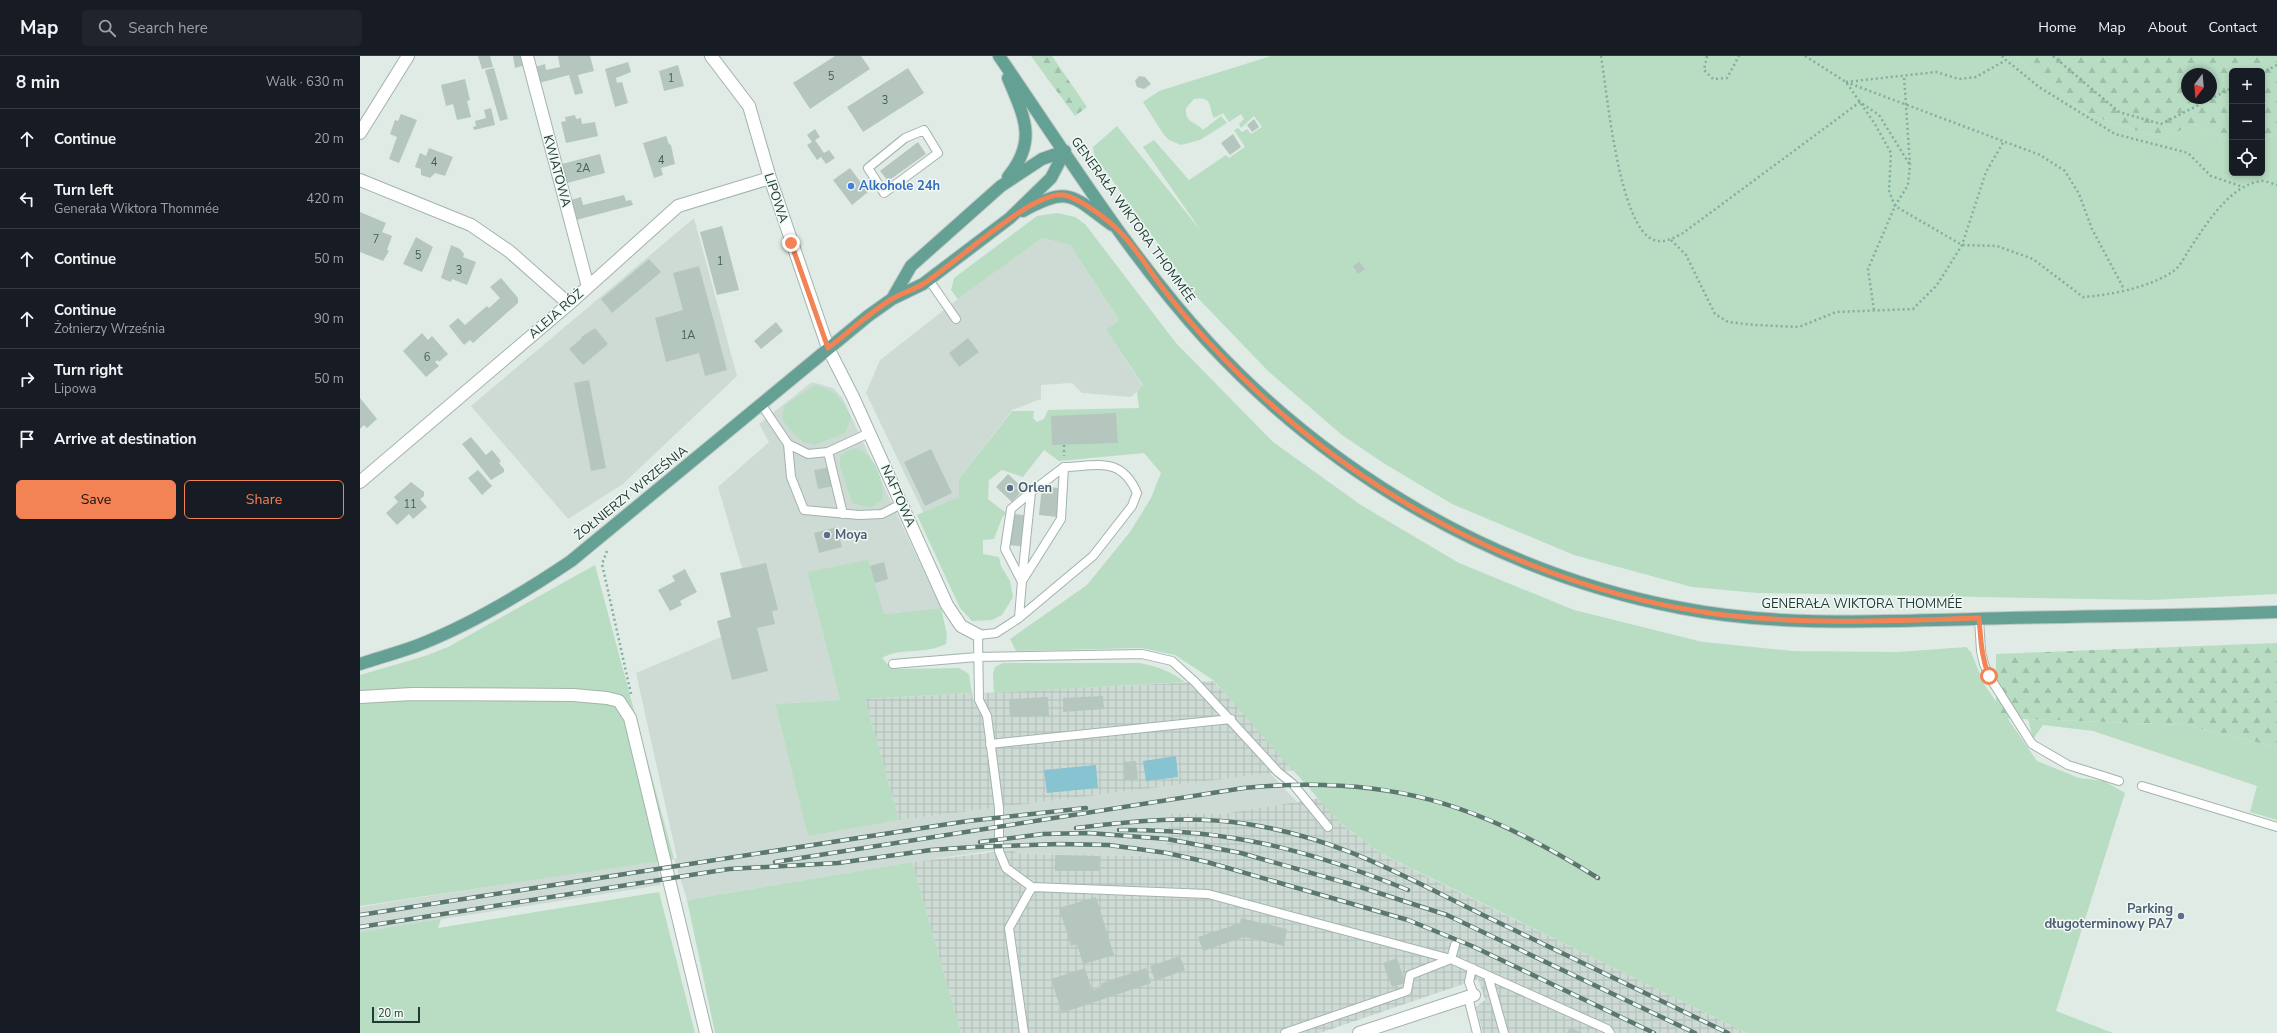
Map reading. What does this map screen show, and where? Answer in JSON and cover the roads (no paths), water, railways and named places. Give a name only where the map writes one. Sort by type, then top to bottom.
[{"type":"main road","name":"GENERAŁA WIKTORA THOMMÉE","points":[[1000,57],[1120,232],[1168,295],[1210,344],[1243,378],[1293,423],[1342,461],[1394,495],[1445,525],[1507,554],[1603,590],[1670,606],[1721,615],[1847,621],[2277,612]]},
{"type":"main road","points":[[1000,57],[1023,114],[1026,136],[1022,157],[1001,186]]},
{"type":"main road","name":"ŻOŁNIERZY WRZEŚNIA","points":[[892,299],[912,266],[1001,186],[1042,159],[1065,151]]},
{"type":"main road","name":"ŻOŁNIERZY WRZEŚNIA","points":[[360,664],[416,646],[466,624],[514,598],[571,561],[828,348],[892,299],[928,280],[1010,218],[1051,178],[1065,151]]},
{"type":"main road","points":[[1010,218],[1046,198],[1066,196],[1085,205],[1120,232]]},
{"type":"street","points":[[360,133],[408,56]]},
{"type":"street","name":"KWIATOWA","points":[[527,56],[588,287]]},
{"type":"street","name":"LIPOWA","points":[[711,56],[749,106],[770,178],[828,348]]},
{"type":"street","name":"ALEJA RÓŻ","points":[[360,482],[569,304],[678,206],[770,178]]},
{"type":"street","points":[[360,180],[471,225],[509,251],[569,304]]},
{"type":"street","name":"NAFTOWA","points":[[828,348],[869,433],[947,605],[961,626],[978,635]]},
{"type":"street","points":[[360,697],[412,694],[580,696],[607,698],[619,701],[630,718],[706,1033]]},
{"type":"street","points":[[1359,1033],[1471,996]]},
{"type":"lane","points":[[924,130],[938,153],[884,193],[868,168],[905,138],[924,130]]},
{"type":"lane","points":[[928,280],[956,319]]},
{"type":"lane","points":[[761,404],[788,444],[791,478],[804,510],[843,514],[882,514],[901,504]]},
{"type":"lane","points":[[788,444],[808,454],[828,452],[869,433]]},
{"type":"lane","points":[[828,452],[843,514]]},
{"type":"lane","points":[[1022,581],[1005,549],[1011,509],[1031,492],[1064,468],[1108,466],[1122,470],[1131,478],[1137,493],[1132,506],[1093,556],[1019,618],[996,633],[978,635],[977,657],[979,700],[987,716],[999,808],[999,851],[1006,868],[1032,887],[1208,894],[1452,959],[1607,1029],[1610,1033]]},
{"type":"lane","points":[[1022,581],[1061,519],[1064,468]]},
{"type":"lane","points":[[1019,618],[1031,492]]},
{"type":"lane","points":[[1979,618],[1984,664],[2032,744],[2068,765],[2119,781]]},
{"type":"lane","points":[[893,664],[977,657],[1142,654],[1172,662],[1195,682],[1231,719],[1278,772],[1293,784],[1328,827]]},
{"type":"lane","points":[[990,744],[1231,719]]},
{"type":"lane","points":[[2142,786],[2277,827]]},
{"type":"lane","points":[[1024,1033],[1009,928],[1032,887]]},
{"type":"lane","points":[[1452,959],[1455,945]]},
{"type":"lane","points":[[1285,1033],[1407,991],[1410,975],[1452,959]]},
{"type":"lane","points":[[1472,968],[1468,982],[1476,1033]]},
{"type":"lane","points":[[1488,976],[1504,1033]]},
{"type":"water","points":[[1176,756],[1178,777],[1146,781],[1143,761]]},
{"type":"water","points":[[1096,765],[1098,788],[1047,793],[1044,770]]},
{"type":"railway","points":[[775,862],[1244,788],[1295,785],[1342,786],[1387,791],[1430,800],[1471,813],[1512,830],[1554,852],[1598,878]]},
{"type":"railway","points":[[360,915],[968,821],[1086,808]]},
{"type":"railway","points":[[1076,828],[1140,821],[1183,819],[1226,821],[1280,830],[1311,839],[1370,860],[1398,873],[1728,1033]]},
{"type":"railway","points":[[1119,830],[1196,833],[1266,844],[1336,863],[1408,890]]},
{"type":"railway","points":[[980,842],[1043,834],[1089,833],[1167,839],[1241,853],[1357,886],[1447,915],[1695,1033]]},
{"type":"railway","points":[[360,927],[729,869],[838,863],[931,850],[974,847],[1059,844],[1109,845],[1167,853],[1207,862],[1408,920],[1472,946],[1654,1033]]},
{"type":"place","name":"Alkohole 24h","points":[[851,186]]},
{"type":"place","name":"Orlen","points":[[1010,488]]},
{"type":"place","name":"Moya","points":[[827,535]]},
{"type":"place","name":"Parking długoterminowy PA7","points":[[2181,916]]}]
